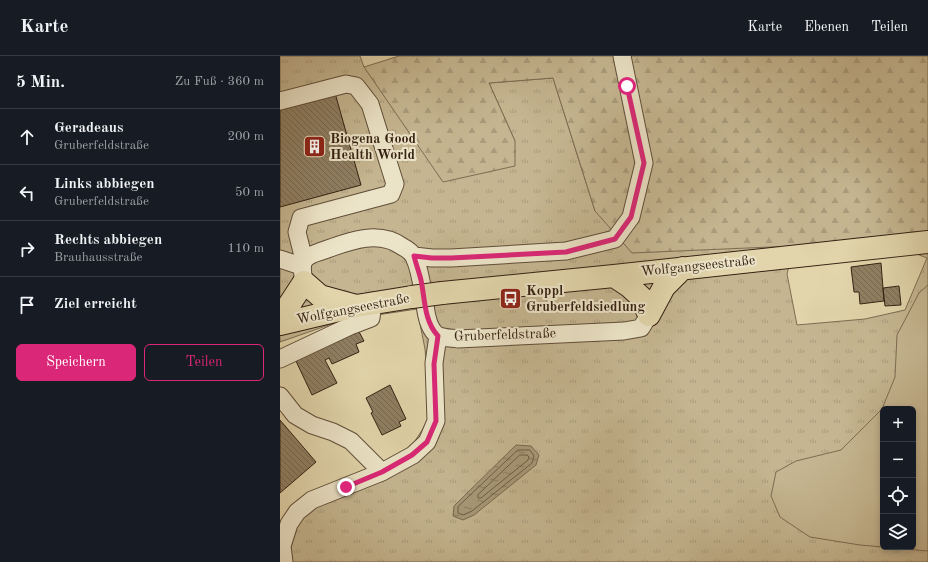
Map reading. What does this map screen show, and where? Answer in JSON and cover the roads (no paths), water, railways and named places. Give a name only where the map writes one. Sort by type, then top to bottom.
[{"type":"main road","name":"Wolfgangseestraße","points":[[280,324],[364,304],[442,293],[928,242]]},
{"type":"main road","points":[[649,315],[664,287],[683,268]]},
{"type":"main road","points":[[303,269],[320,296],[364,304]]},
{"type":"main road","points":[[280,319],[303,269]]},
{"type":"main road","points":[[614,276],[629,286],[642,298],[649,315]]},
{"type":"street","points":[[303,269],[312,254],[368,238],[390,240],[401,245],[414,256],[432,258],[566,252],[615,239],[631,217],[644,163],[622,56]]},
{"type":"street","points":[[280,101],[346,84],[356,86],[370,104],[395,184],[391,194],[301,218],[297,232],[303,269]]},
{"type":"street","name":"Gruberfeldstraße","points":[[414,256],[421,280],[426,313],[433,331],[438,336],[458,339],[624,331],[641,328],[649,315]]},
{"type":"street","points":[[280,259],[303,269]]},
{"type":"street","points":[[280,359],[350,326],[371,318],[364,304]]},
{"type":"street","points":[[284,562],[282,546],[289,524],[297,512],[312,500],[382,472],[412,455],[427,442],[436,421],[434,364],[438,336]]},
{"type":"street","points":[[280,396],[295,415],[312,425],[333,432],[351,441],[382,472]]},
{"type":"water","points":[[516,445],[531,446],[539,455],[536,465],[474,515],[463,520],[453,516],[454,506]]},
{"type":"place","name":"Biogena Good Health World","points":[[315,147]]},
{"type":"place","name":"Koppl Gruberfeldsiedlung","points":[[510,299]]}]
